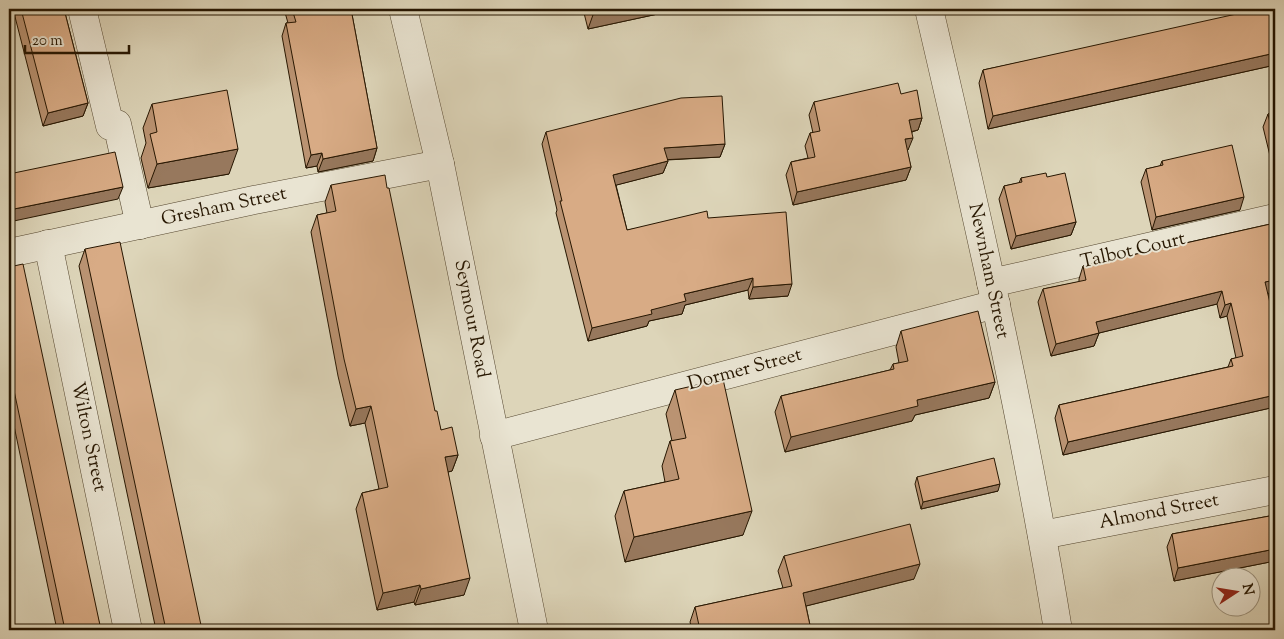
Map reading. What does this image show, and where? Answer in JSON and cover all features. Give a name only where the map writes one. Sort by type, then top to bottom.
[{"type":"street","points":[[82,9],[110,126],[117,124],[140,225]]},
{"type":"street","name":"Seymour Road","points":[[403,9],[440,164],[530,630]]},
{"type":"street","name":"Newnham Street","points":[[929,9],[994,294],[1042,535],[1058,630]]},
{"type":"street","name":"Gresham Street","points":[[9,253],[440,164]]},
{"type":"street","name":"Talbot Court","points":[[994,294],[1275,218]]},
{"type":"street","name":"Wilton Street","points":[[48,244],[128,630]]},
{"type":"street","name":"Dormer Street","points":[[494,436],[994,294]]},
{"type":"street","name":"Almond Street","points":[[1042,535],[1275,490]]},
{"type":"building","points":[[21,9],[64,9],[88,103],[48,113]]},
{"type":"building","points":[[292,9],[351,9],[377,148],[323,159],[322,153],[311,155],[286,23],[296,22]]},
{"type":"building","points":[[593,9],[608,9],[594,12]]},
{"type":"building","points":[[1259,9],[1275,9],[1275,53],[993,116],[983,70]]},
{"type":"building","points":[[898,83],[901,94],[917,90],[922,118],[909,120],[913,138],[905,139],[911,167],[797,192],[791,162],[815,157],[810,133],[820,131],[814,102]]},
{"type":"building","points":[[227,90],[238,149],[157,164],[150,134],[157,132],[152,104]]},
{"type":"building","points":[[722,96],[725,144],[664,148],[668,161],[613,175],[627,230],[707,211],[708,218],[786,212],[792,284],[753,287],[753,278],[684,294],[686,301],[651,310],[652,314],[592,328],[560,201],[562,201],[546,132],[681,98]]},
{"type":"building","points":[[1275,112],[1275,145],[1268,114]]},
{"type":"building","points":[[1232,145],[1244,197],[1156,217],[1146,169],[1163,165],[1162,161]]},
{"type":"building","points":[[115,152],[123,187],[9,210],[9,174]]},
{"type":"building","points":[[1046,173],[1047,177],[1065,173],[1076,222],[1016,236],[1004,186],[1022,182],[1021,178]]},
{"type":"building","points":[[385,175],[435,411],[437,411],[441,430],[452,427],[458,455],[445,457],[470,578],[421,589],[420,585],[383,593],[362,493],[388,487],[371,406],[356,409],[344,359],[317,215],[336,211],[331,185]]},
{"type":"building","points":[[1275,223],[1275,280],[1265,282],[1275,324],[1275,395],[1068,442],[1059,405],[1233,366],[1231,359],[1243,356],[1231,303],[1225,305],[1222,291],[1096,322],[1099,333],[1056,344],[1043,289],[1086,280],[1083,266]]},
{"type":"building","points":[[120,242],[202,630],[166,630],[85,249]]},
{"type":"building","points":[[23,264],[101,630],[65,630],[9,367],[9,267]]},
{"type":"building","points":[[978,311],[995,382],[917,400],[918,406],[791,437],[781,396],[894,369],[893,364],[908,361],[901,331]]},
{"type":"building","points":[[723,379],[752,511],[634,537],[624,491],[679,479],[670,441],[686,438],[675,390]]},
{"type":"building","points":[[994,458],[1000,484],[923,502],[917,477]]},
{"type":"building","points":[[1275,515],[1275,549],[1178,568],[1172,534]]},
{"type":"building","points":[[910,524],[920,564],[803,593],[811,630],[700,630],[695,607],[792,586],[784,556]]}]
